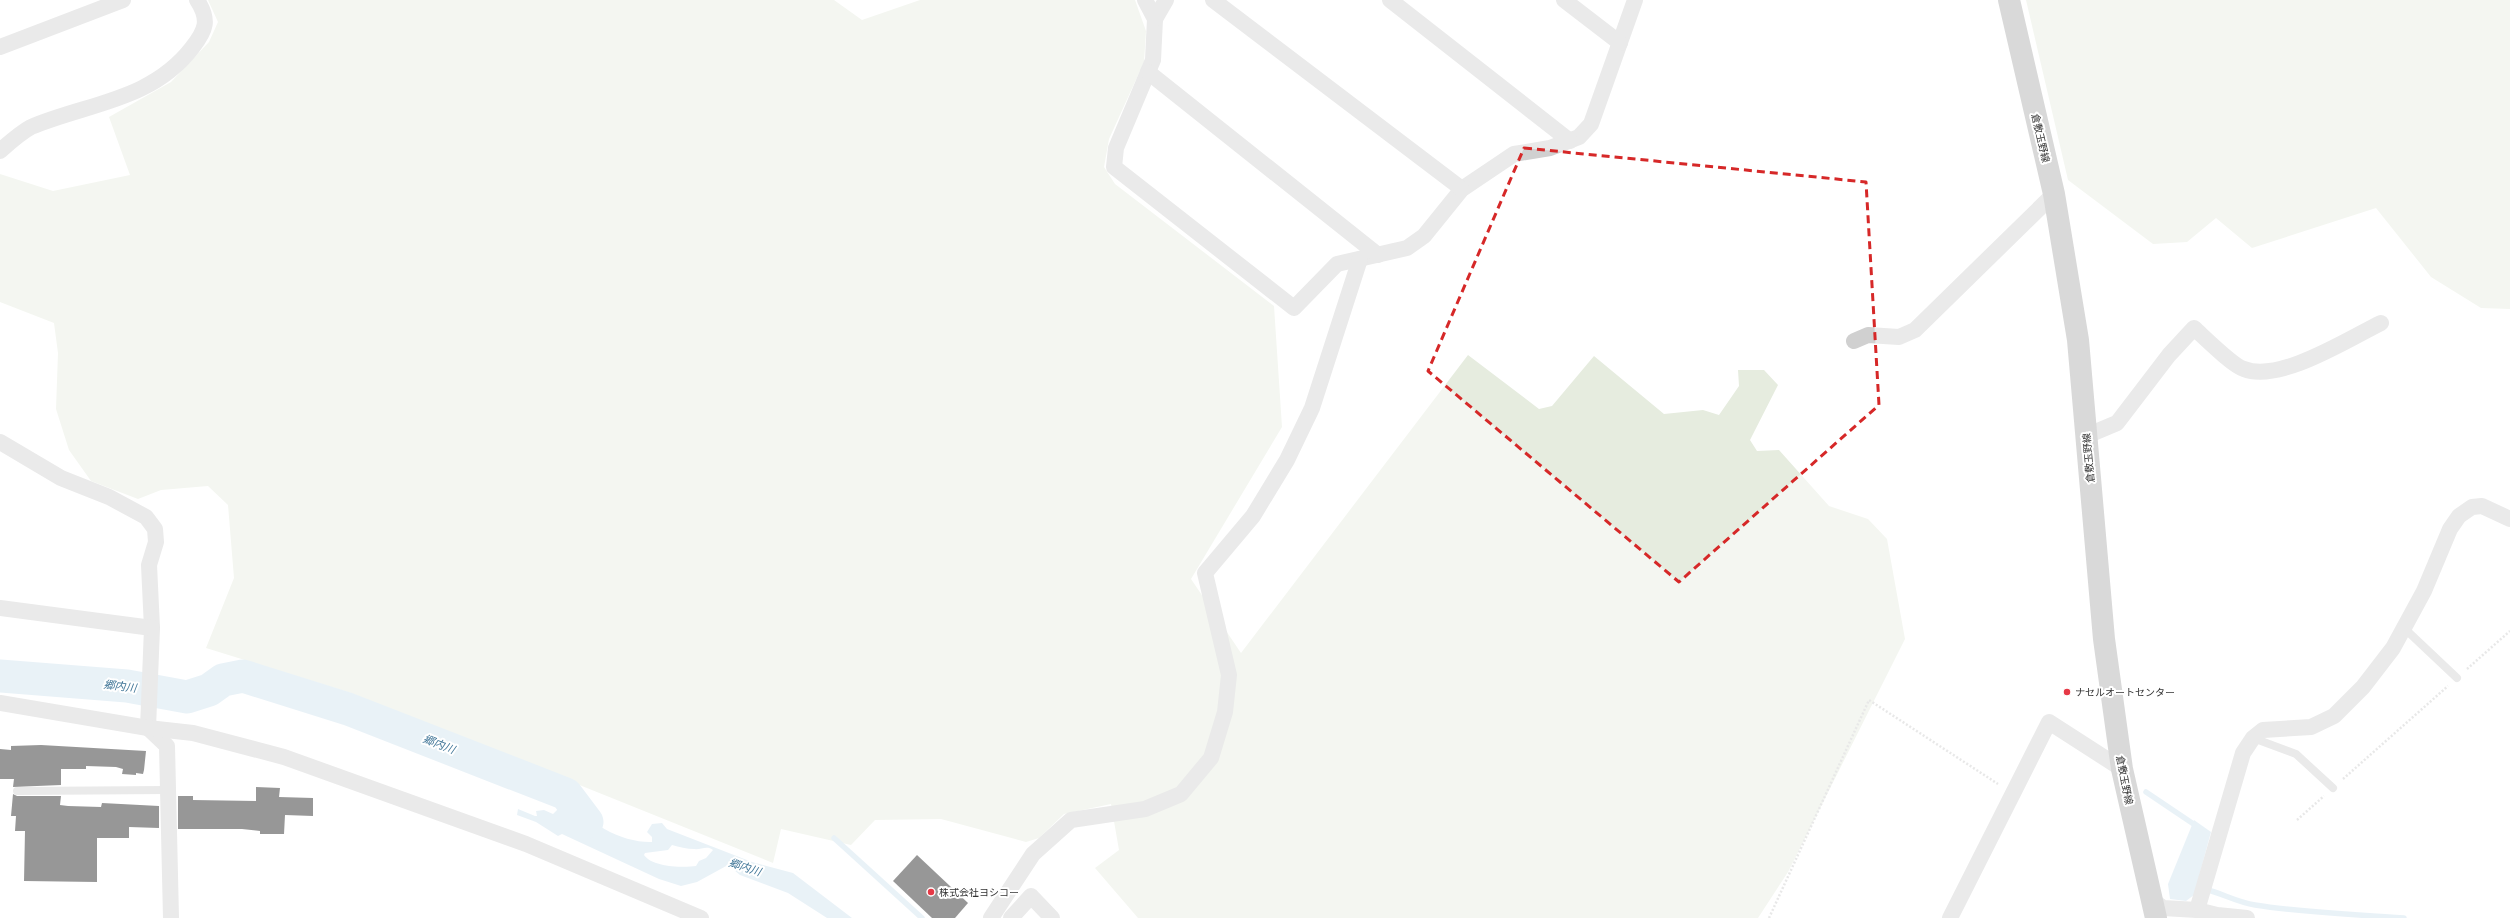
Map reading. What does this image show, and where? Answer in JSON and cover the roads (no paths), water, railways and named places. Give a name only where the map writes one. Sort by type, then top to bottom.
[{"type":"main road","name":"倉敷玉野線","points":[[2010,0],[2054,194],[2078,340],[2104,639],[2122,769],[2158,908]]},
{"type":"street","points":[[0,47],[123,0]]},
{"type":"street","points":[[0,151],[30,128],[139,91],[169,72],[187,55],[203,35],[206,22],[204,10],[197,0]]},
{"type":"street","points":[[1145,0],[1155,19]]},
{"type":"street","points":[[1166,0],[1155,19],[1152,60],[1116,148],[1114,167],[1294,308],[1337,264],[1407,248],[1424,236],[1462,189],[1514,154],[1550,148],[1579,137],[1591,124],[1635,0]]},
{"type":"street","points":[[1213,0],[1462,189]]},
{"type":"street","points":[[1390,0],[1570,141]]},
{"type":"street","points":[[1564,0],[1620,43]]},
{"type":"street","points":[[1148,72],[1378,255]]},
{"type":"street","points":[[1854,342],[1868,336],[1899,337],[1915,330],[2054,194]]},
{"type":"street","points":[[991,918],[1033,854],[1071,820],[1145,809],[1181,794],[1211,758],[1226,712],[1229,675],[1205,573],[1253,516],[1287,460],[1312,408],[1360,259]]},
{"type":"street","points":[[2086,436],[2117,423],[2169,355],[2194,328],[2243,369],[2264,372],[2304,362],[2381,322]]},
{"type":"street","points":[[0,442],[61,478],[109,497],[146,516],[154,529],[156,542],[149,565],[152,628],[148,728],[167,746],[171,918]]},
{"type":"street","points":[[2197,912],[2243,753],[2253,738],[2263,730],[2311,727],[2334,716],[2363,687],[2394,648],[2424,591],[2450,529],[2459,516],[2472,507],[2482,506],[2510,519]]},
{"type":"street","points":[[0,608],[152,628]]},
{"type":"street","points":[[0,703],[148,728],[193,733],[284,756],[526,844],[701,918]]},
{"type":"street","points":[[1950,918],[2049,722],[2122,769]]},
{"type":"street","points":[[1011,918],[1031,896],[1052,918]]},
{"type":"street","points":[[2158,908],[2247,918]]},
{"type":"lane","points":[[2404,628],[2457,678]]},
{"type":"lane","points":[[2253,738],[2296,754],[2333,788]]},
{"type":"lane","points":[[17,791],[168,790]]},
{"type":"water","points":[[556,789],[575,795],[579,805],[586,815],[595,823],[617,835],[629,839],[652,842],[652,837],[647,832],[652,824],[662,823],[667,829],[752,862],[793,873],[852,918],[827,918],[788,893],[740,875],[728,865],[697,882],[681,886],[659,879],[562,834],[558,836],[536,822],[517,815],[518,809],[535,816],[537,816],[536,811],[544,810],[553,814],[562,805]],"holes":[[[672,845],[691,849],[708,848],[713,850],[706,858],[699,861],[696,866],[690,867],[668,866],[654,862],[644,855],[645,853],[668,850]]]},
{"type":"water","points":[[2194,820],[2211,832],[2194,895],[2186,901],[2170,899],[2168,884]]},
{"type":"waterway","name":"郷内川","points":[[0,676],[127,686],[187,697],[209,690],[223,680],[243,676],[348,709],[566,794],[587,822]]},
{"type":"waterway","points":[[2146,792],[2198,827]]},
{"type":"waterway","points":[[834,838],[922,918]]},
{"type":"waterway","points":[[2204,889],[2248,904],[2273,908],[2404,918]]},
{"type":"place","name":"ナセルオートセンター","points":[[2067,692]]},
{"type":"place","name":"株式会社ヨシコー","points":[[931,892]]}]
